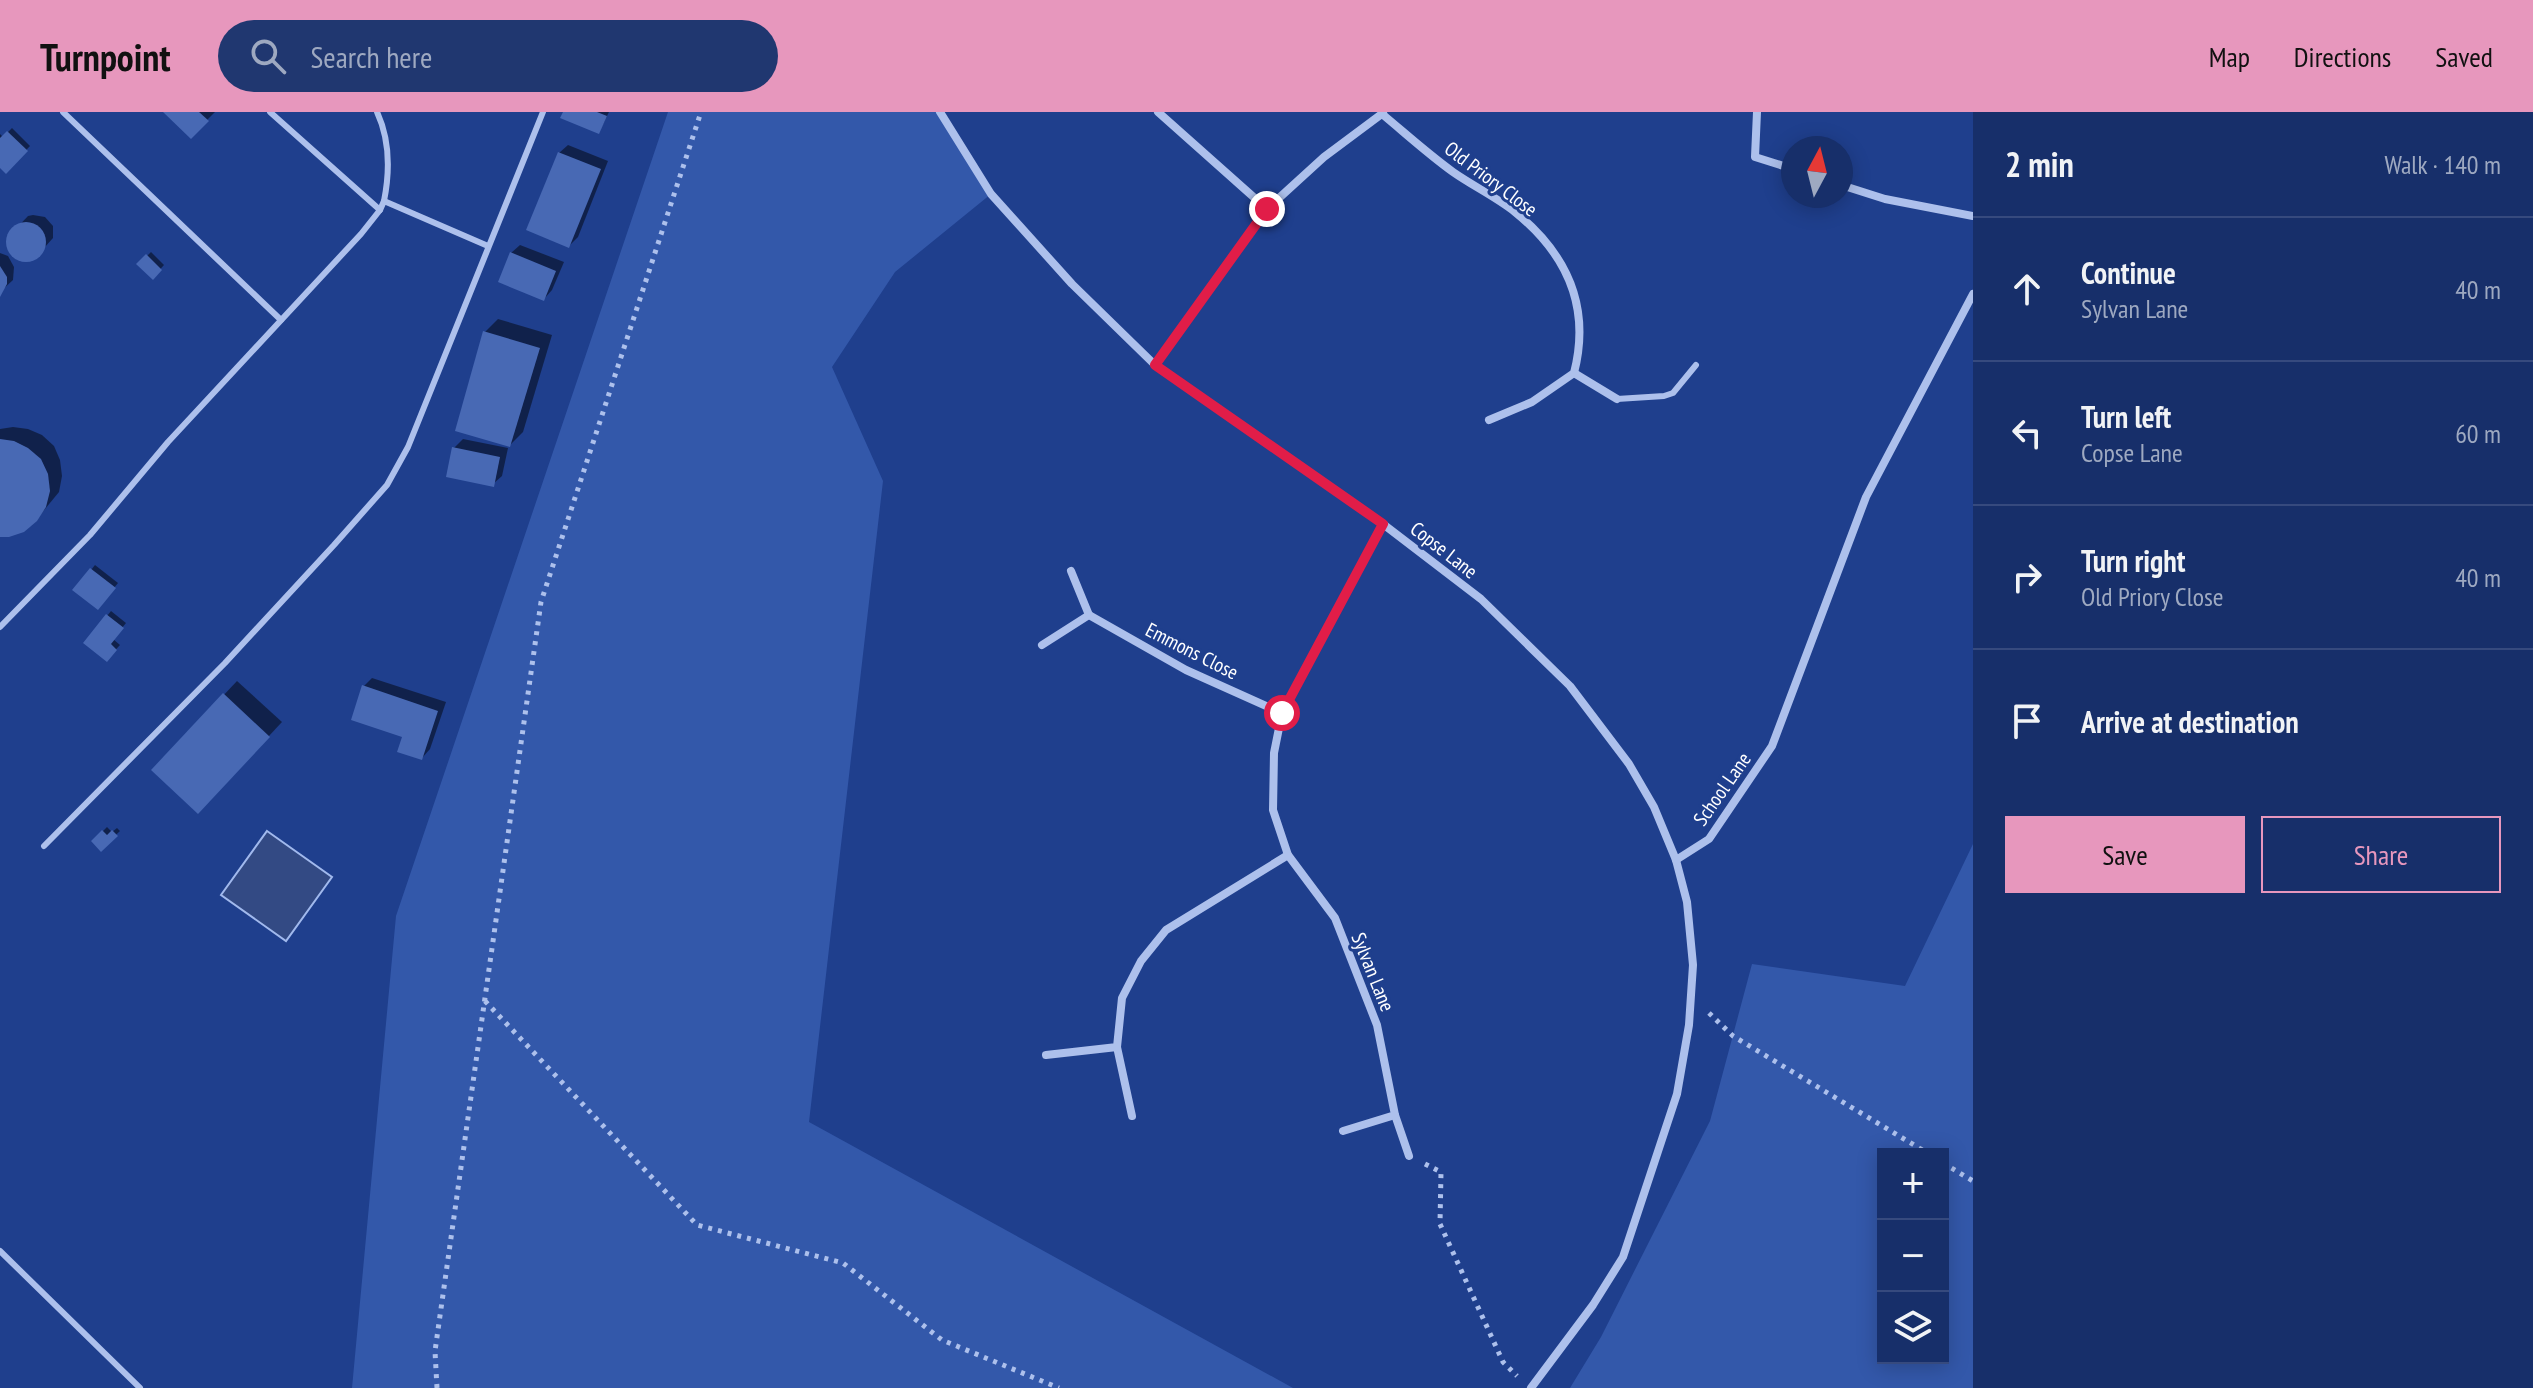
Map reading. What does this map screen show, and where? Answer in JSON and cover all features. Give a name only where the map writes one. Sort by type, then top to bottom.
[{"type":"street","name":"Copse Lane","points":[[940,112],[991,194],[1072,284],[1155,365],[1383,524],[1481,599],[1570,686],[1629,764],[1654,807],[1676,860]]},
{"type":"street","points":[[1158,112],[1267,209]]},
{"type":"street","points":[[1757,112],[1755,157],[1781,165]]},
{"type":"street","name":"Old Priory Close","points":[[1155,365],[1267,209],[1324,157],[1382,113],[1453,172],[1515,212],[1560,257],[1580,311],[1581,347],[1574,373]]},
{"type":"street","points":[[1853,189],[1885,199],[1973,216]]},
{"type":"street","name":"School Lane","points":[[1676,860],[1709,839],[1772,746],[1866,497],[1973,294]]},
{"type":"street","points":[[1489,420],[1532,402],[1574,373],[1617,399]]},
{"type":"street","name":"Sylvan Lane","points":[[1383,524],[1282,713],[1274,753],[1273,810],[1288,855],[1335,918],[1377,1025],[1395,1115],[1409,1156]]},
{"type":"street","points":[[1042,645],[1089,615],[1071,571]]},
{"type":"street","name":"Emmons Close","points":[[1089,615],[1186,670],[1282,713]]},
{"type":"street","points":[[1132,1116],[1117,1047],[1122,998],[1141,961],[1166,930],[1288,855]]},
{"type":"street","points":[[1531,1388],[1593,1305],[1623,1257],[1677,1094],[1689,1025],[1693,965],[1687,902],[1676,860]]},
{"type":"street","points":[[1046,1055],[1117,1047]]},
{"type":"street","points":[[1343,1131],[1395,1115]]},
{"type":"lane","points":[[63,112],[281,320]]},
{"type":"lane","points":[[270,112],[380,210]]},
{"type":"lane","points":[[0,627],[90,535],[168,442],[380,210],[387,184],[387,141],[377,112]]},
{"type":"lane","points":[[44,846],[225,663],[387,485],[408,447],[543,112]]},
{"type":"lane","points":[[384,201],[488,246]]},
{"type":"lane","points":[[1617,399],[1673,393],[1696,365]]},
{"type":"lane","points":[[0,1251],[140,1388]]},
{"type":"path","points":[[437,1388],[435,1351],[541,602],[701,112]]},
{"type":"path","points":[[485,1001],[697,1225],[843,1263],[942,1340],[1059,1388]]},
{"type":"path","points":[[1733,1036],[1919,1148]]},
{"type":"path","points":[[1409,1156],[1441,1172],[1440,1224],[1503,1362],[1520,1379]]},
{"type":"path","points":[[1949,1167],[1973,1181]]},
{"type":"shaded area","points":[[668,112],[940,112],[991,194],[895,272],[832,367],[883,481],[809,1122],[1293,1388],[352,1388],[396,916]]},
{"type":"shaded area","points":[[267,831],[332,877],[286,941],[221,895]]},
{"type":"shaded area","points":[[1973,844],[1973,1388],[1570,1388],[1601,1337],[1710,1121],[1752,964],[1905,986]]},
{"type":"building","points":[[163,112],[199,112],[209,121],[191,139]]},
{"type":"building","points":[[563,112],[597,112],[607,116],[599,134],[560,118]]},
{"type":"building","points":[[7,131],[28,151],[6,174],[0,168],[0,138]]},
{"type":"building","points":[[558,152],[601,169],[569,248],[526,230]]},
{"type":"building","points":[[26,222],[40,228],[46,242],[40,256],[26,262],[12,256],[6,242],[12,228]]},
{"type":"building","points":[[510,252],[556,271],[544,301],[498,282]]},
{"type":"building","points":[[146,254],[162,270],[153,280],[136,264]]},
{"type":"building","points":[[0,266],[7,277],[7,284],[0,297]]},
{"type":"building","points":[[483,331],[540,348],[510,447],[455,431]]},
{"type":"building","points":[[0,439],[14,441],[41,459],[48,474],[50,491],[46,507],[37,521],[24,532],[9,537],[0,537]]},
{"type":"building","points":[[452,447],[500,457],[494,487],[446,477]]},
{"type":"building","points":[[90,568],[116,588],[98,610],[72,590]]},
{"type":"building","points":[[106,614],[124,628],[111,644],[117,650],[107,662],[83,643]]},
{"type":"building","points":[[362,685],[438,711],[422,760],[397,752],[402,737],[351,720]]},
{"type":"building","points":[[223,693],[270,737],[198,814],[151,770]]},
{"type":"building","points":[[102,830],[107,835],[112,830],[118,836],[101,852],[91,841]]},
{"type":"route","points":[[1267,209],[1155,365],[1383,524],[1282,713]]}]
